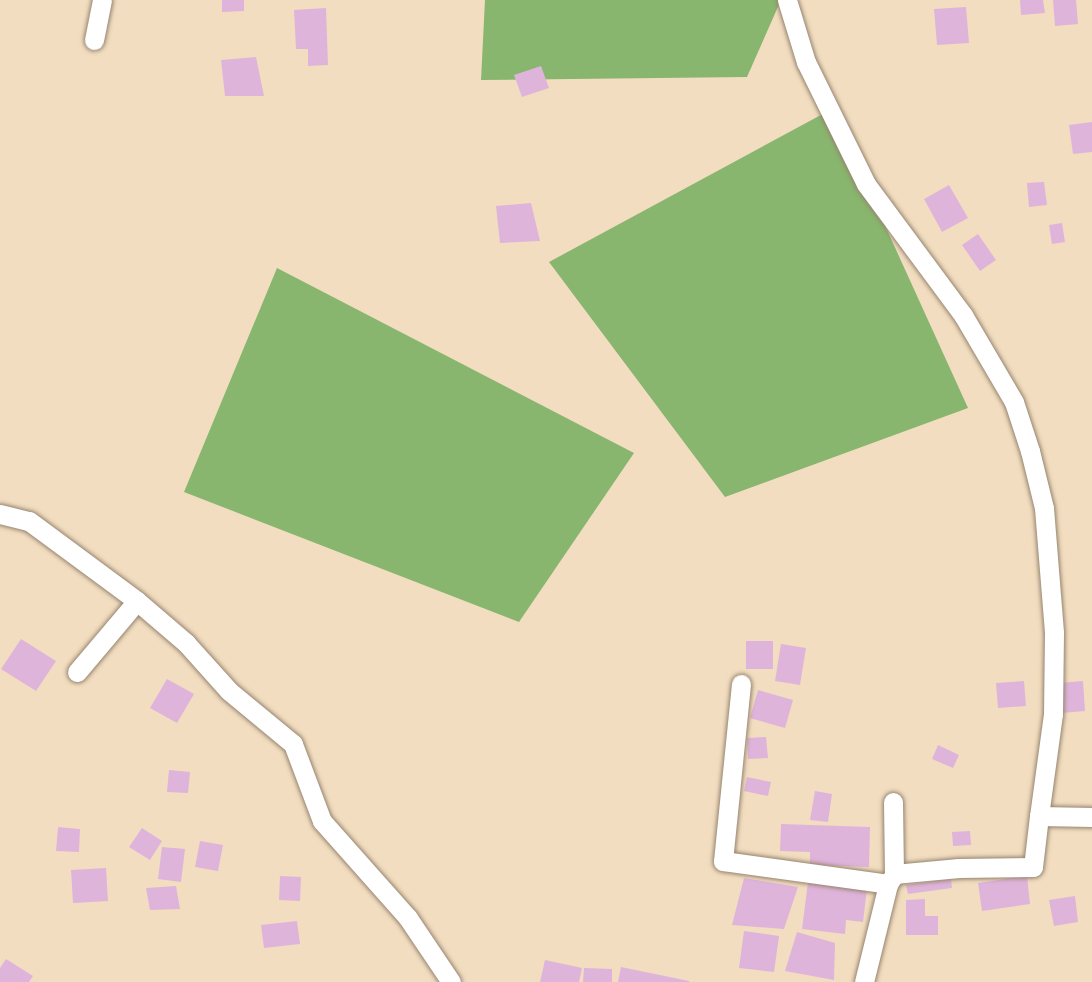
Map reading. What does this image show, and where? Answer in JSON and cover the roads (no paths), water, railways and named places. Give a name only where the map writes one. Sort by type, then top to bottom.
[{"type":"street","points":[[94,40],[102,0]]},
{"type":"street","points":[[741,684],[723,861],[891,879],[959,868],[1033,867],[1053,714],[1054,633],[1044,508],[1030,451],[1014,401],[963,315],[866,184],[806,62],[787,0]]},
{"type":"street","points":[[0,514],[29,521],[97,574],[138,601],[186,643],[229,691],[293,744],[322,821],[408,918],[451,982]]},
{"type":"street","points":[[77,672],[138,601]]},
{"type":"street","points":[[864,982],[891,879],[892,802]]},
{"type":"street","points":[[1039,816],[1092,817]]}]
